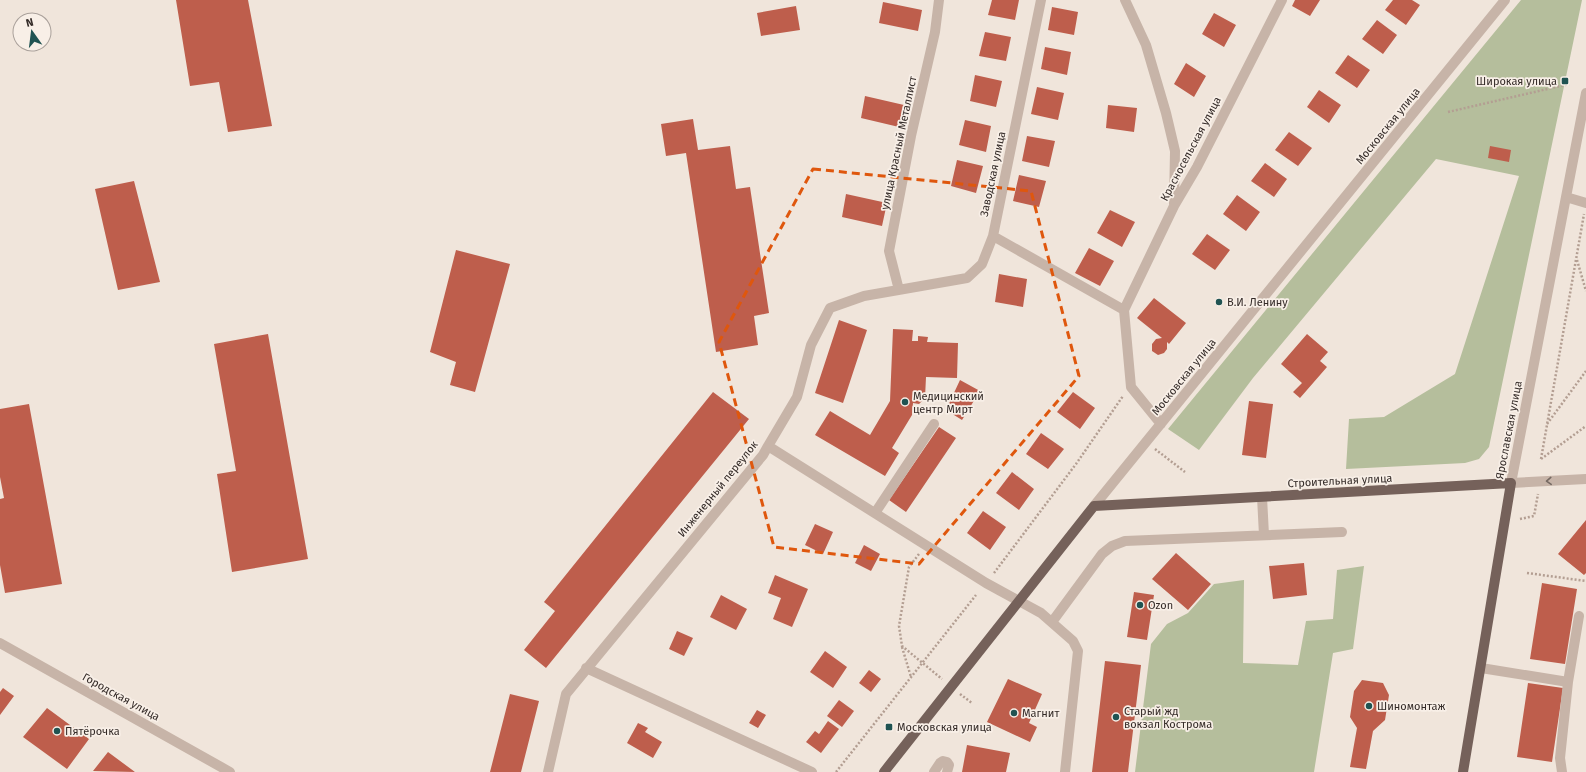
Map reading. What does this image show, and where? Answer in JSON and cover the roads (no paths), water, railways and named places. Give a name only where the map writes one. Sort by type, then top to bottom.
[{"type":"main road","name":"Строительная улица","points":[[1094,506],[1511,484]]},
{"type":"main road","name":"Ярославская улица","points":[[1463,772],[1511,484]]},
{"type":"main road","name":"Московская улица","points":[[884,772],[1094,506]]},
{"type":"street","name":"улица Красный Металлист","points":[[899,290],[889,251],[910,136],[935,32],[939,0]]},
{"type":"street","name":"Заводская улица","points":[[768,446],[797,396],[811,345],[830,308],[864,296],[967,278],[982,264],[993,236],[1041,0]]},
{"type":"street","points":[[1126,0],[1146,45],[1166,113],[1175,152],[1174,206]]},
{"type":"street","name":"Красносельская улица","points":[[1124,310],[1174,206],[1197,167],[1282,0]]},
{"type":"street","name":"Московская улица","points":[[1094,506],[1505,0]]},
{"type":"street","name":"Ярославская улица","points":[[1511,484],[1586,93]]},
{"type":"street","points":[[1566,197],[1586,203]]},
{"type":"street","points":[[993,236],[1124,310],[1131,387],[1161,424]]},
{"type":"street","points":[[875,514],[934,424]]},
{"type":"street","name":"Инженерный переулок","points":[[548,772],[566,694],[768,446],[986,583],[1042,613],[1073,641],[1078,651],[1065,772]]},
{"type":"street","name":"Строительная улица","points":[[1511,484],[1586,479]]},
{"type":"street","points":[[1262,497],[1264,535]]},
{"type":"street","points":[[1052,622],[1102,554],[1112,546],[1125,541],[1342,532]]},
{"type":"street","points":[[1562,772],[1560,758],[1568,682],[1579,616]]},
{"type":"street","name":"Городская улица","points":[[0,643],[230,772]]},
{"type":"street","points":[[586,668],[812,772]]},
{"type":"street","points":[[1481,668],[1568,682]]},
{"type":"street","points":[[934,772],[943,761],[947,762],[949,765],[947,772]]},
{"type":"place","name":"Широкая улица","points":[[1565,81]]},
{"type":"place","name":"В.И. Ленину","points":[[1219,302]]},
{"type":"place","name":"Медицинский центр Мирт","points":[[905,402]]},
{"type":"place","name":"Ozon","points":[[1140,605]]},
{"type":"place","name":"Шиномонтаж","points":[[1369,706]]},
{"type":"place","name":"Магнит","points":[[1014,713]]},
{"type":"place","name":"Старый жд вокзал Кострома","points":[[1116,717]]},
{"type":"place","name":"Московская улица","points":[[889,727]]},
{"type":"place","name":"Пятёрочка","points":[[57,731]]}]
